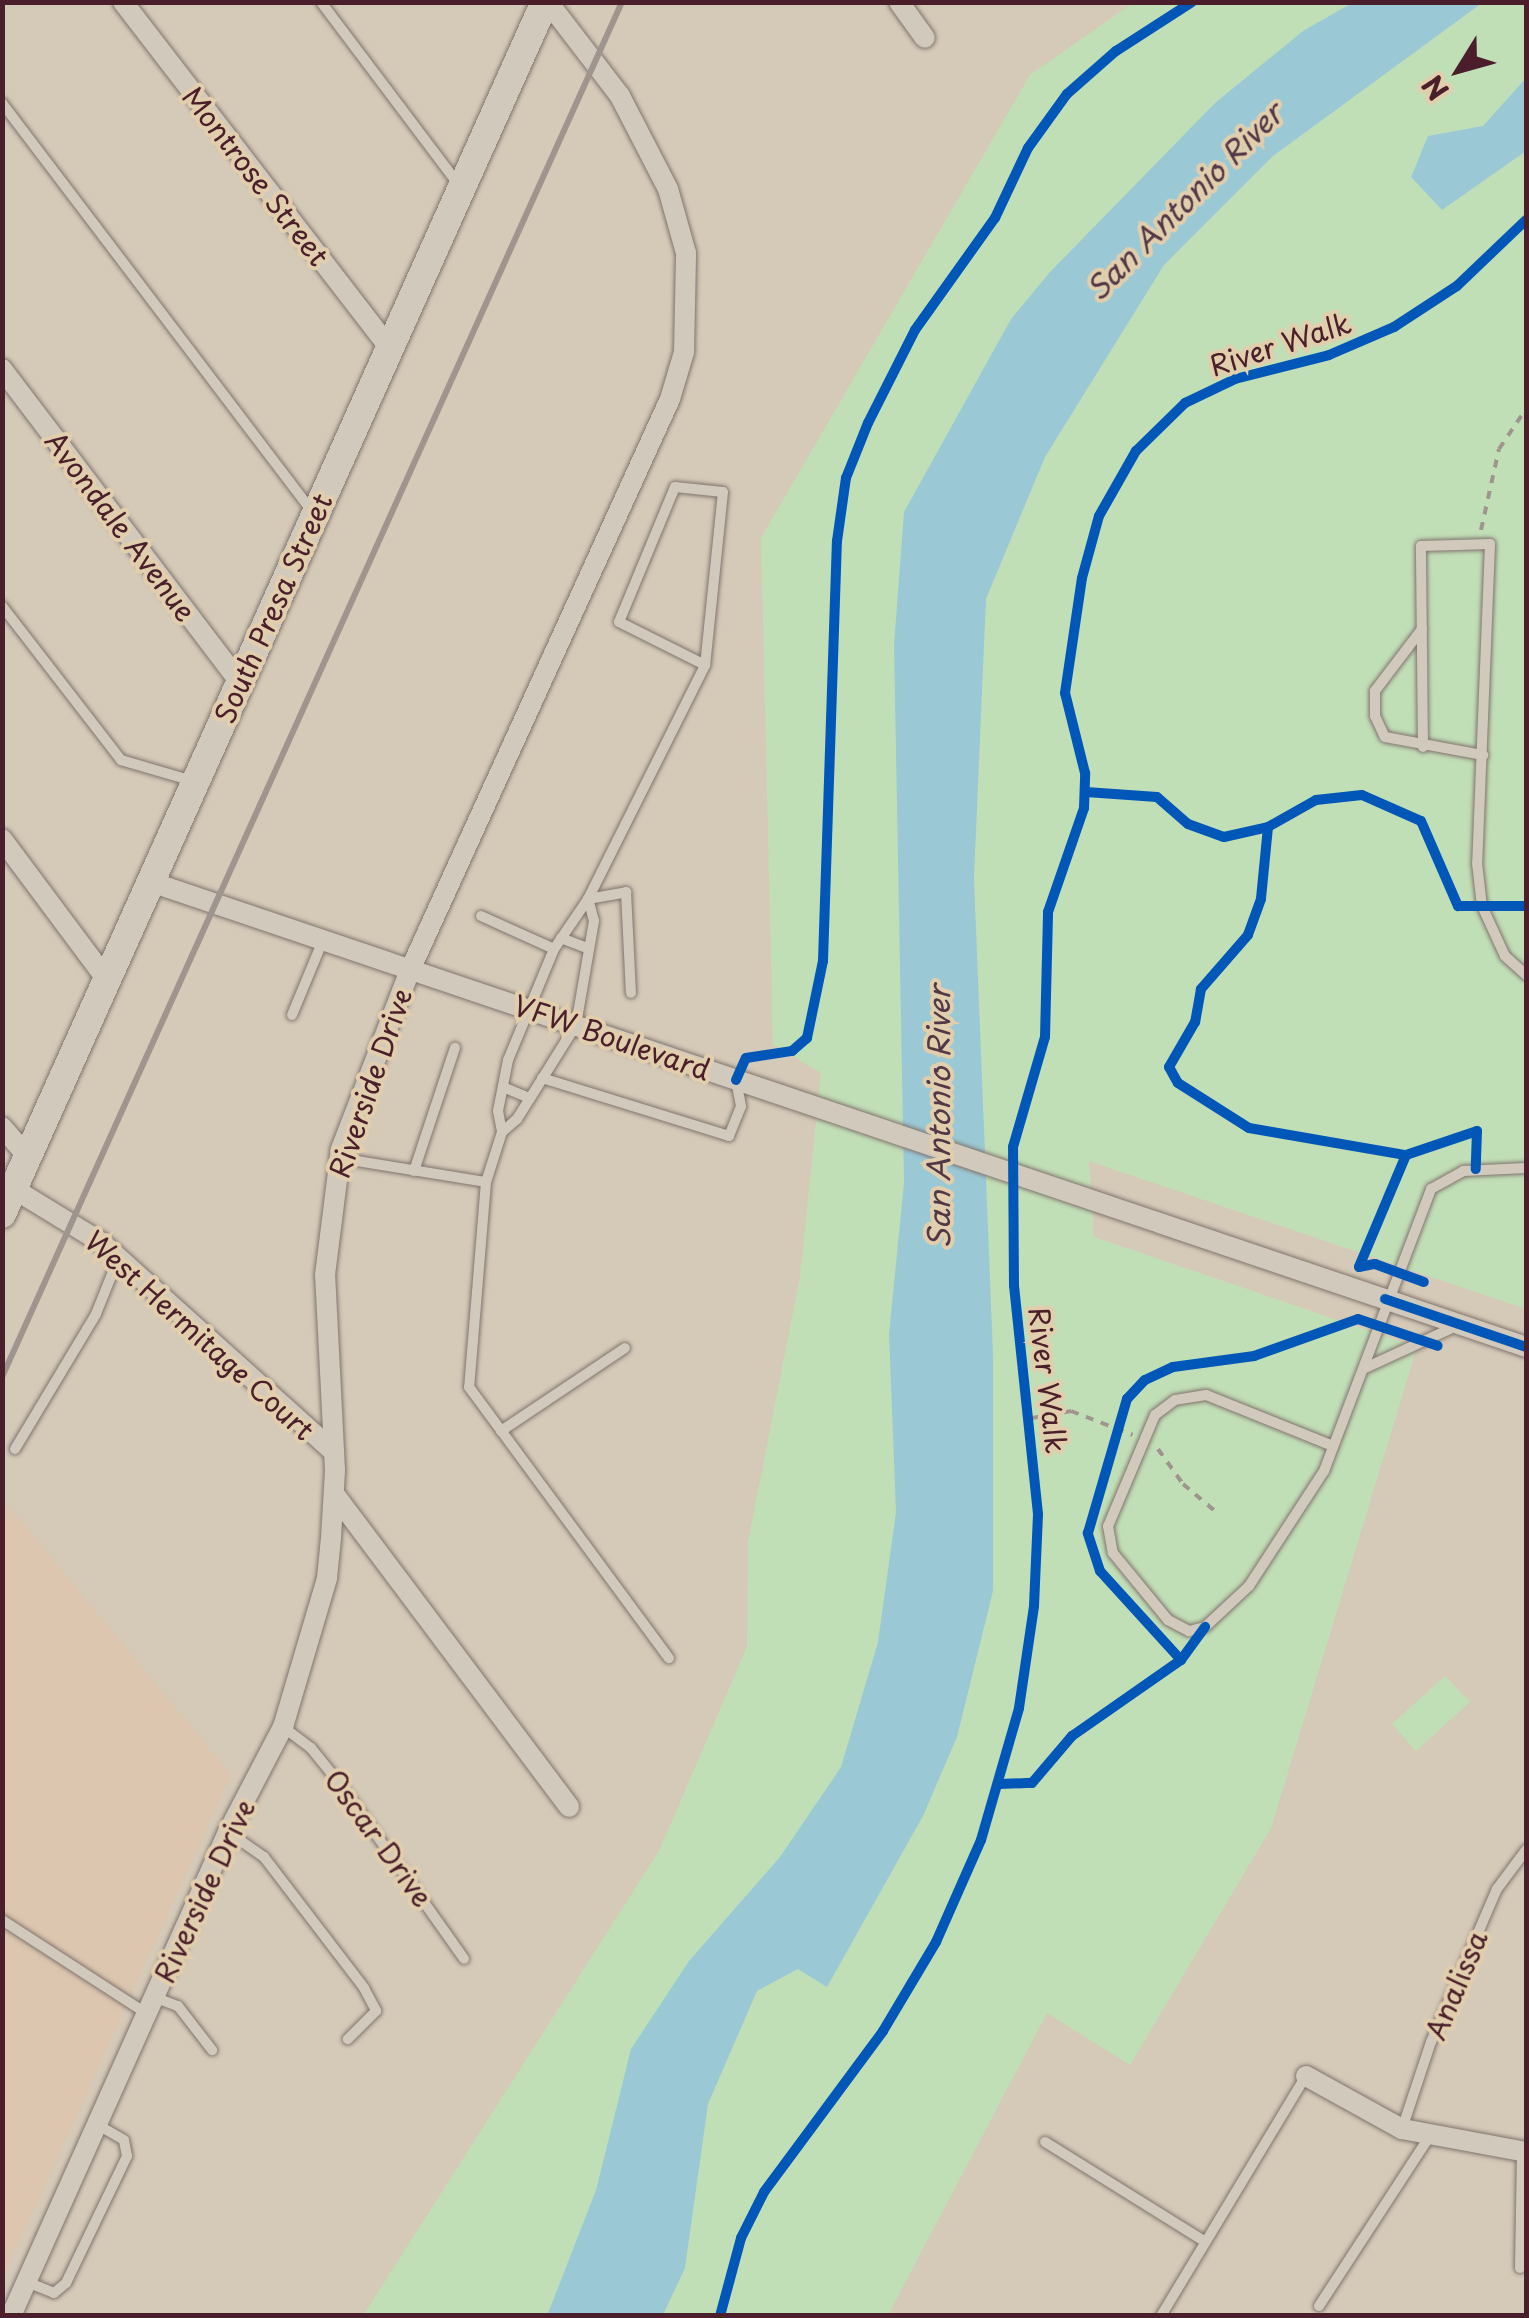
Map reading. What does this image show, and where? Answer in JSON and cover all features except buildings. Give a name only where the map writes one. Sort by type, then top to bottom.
[{"type":"main road","name":"South Presa Street","points":[[8,1202],[546,2]]},
{"type":"street","name":"Montrose Street","points":[[123,2],[390,350]]},
{"type":"street","name":"Riverside Drive","points":[[11,2316],[228,1832],[283,1727],[327,1578],[334,1452],[325,1275],[339,1158],[411,968],[670,399],[688,332],[686,253],[653,153],[620,96],[546,2]]},
{"type":"street","points":[[899,2],[925,38]]},
{"type":"street","name":"Avondale Avenue","points":[[2,369],[240,682]]},
{"type":"street","points":[[2,838],[108,981]]},
{"type":"street","name":"VFW Boulevard","points":[[151,882],[1526,1348]]},
{"type":"street","points":[[2,1127],[28,1157]]},
{"type":"street","name":"West Hermitage Court","points":[[8,1202],[118,1258],[334,1452]]},
{"type":"street","points":[[334,1495],[568,1808]]},
{"type":"street","points":[[1306,2076],[1402,2130],[1524,2152]]},
{"type":"lane","points":[[321,2],[463,190]]},
{"type":"lane","points":[[2,103],[315,515]]},
{"type":"lane","points":[[669,1658],[469,1388],[486,1182],[502,1132],[503,1087],[529,1008],[554,950],[588,899],[705,664],[723,492],[675,487],[619,622],[705,664]]},
{"type":"lane","points":[[1423,746],[1421,546],[1490,544],[1477,863],[1482,906],[1505,956],[1526,975]]},
{"type":"lane","points":[[2,606],[121,760],[196,782]]},
{"type":"lane","points":[[1422,629],[1387,669],[1376,692],[1375,716],[1386,738],[1484,755]]},
{"type":"lane","points":[[588,899],[626,892],[632,993]]},
{"type":"lane","points":[[502,1132],[576,1025],[594,920],[588,899]]},
{"type":"lane","points":[[480,916],[554,950]]},
{"type":"lane","points":[[561,938],[589,949]]},
{"type":"lane","points":[[292,1016],[324,940]]},
{"type":"lane","points":[[414,1170],[454,1048]]},
{"type":"lane","points":[[542,1078],[729,1136],[742,1106],[736,1080]]},
{"type":"lane","points":[[503,1087],[529,1098]]},
{"type":"lane","points":[[339,1158],[486,1182]]},
{"type":"lane","points":[[1333,1446],[1206,1396],[1175,1400],[1156,1415],[1108,1526],[1113,1553],[1168,1620],[1189,1631],[1205,1626],[1249,1586],[1296,1522],[1333,1446],[1424,1200],[1440,1181],[1476,1168],[1526,1168]]},
{"type":"lane","points":[[15,1450],[96,1314],[118,1258]]},
{"type":"lane","points":[[1364,1369],[1461,1325]]},
{"type":"lane","points":[[501,1430],[625,1348]]},
{"type":"lane","name":"Oscar Drive","points":[[283,1727],[311,1748],[341,1785],[464,1959]]},
{"type":"lane","points":[[228,1832],[264,1857],[364,1988],[376,2011],[348,2039]]},
{"type":"lane","name":"Analissa","points":[[1402,2130],[1431,2042],[1497,1889],[1526,1850]]},
{"type":"lane","points":[[2,1920],[151,2006],[178,2006],[212,2050]]},
{"type":"lane","points":[[1161,2316],[1306,2076]]},
{"type":"lane","points":[[26,2282],[54,2294],[66,2283],[126,2156],[124,2140],[97,2124]]},
{"type":"lane","points":[[1319,2306],[1429,2137]]},
{"type":"lane","points":[[1045,2142],[1204,2242]]},
{"type":"lane","points":[[1520,2268],[1524,2152]]},
{"type":"path","points":[[1480,544],[1483,502],[1499,449],[1526,409]]},
{"type":"path","points":[[1111,1442],[1122,1413]]},
{"type":"shaded area","points":[[3,1499],[231,1775],[3,2277]]},
{"type":"green space","points":[[1133,3],[1526,3],[1526,1309],[1089,1161],[1094,1237],[1417,1347],[1271,1828],[1130,2065],[1047,2013],[888,2315],[363,2316],[659,1851],[747,1647],[748,1542],[800,1277],[821,1073],[773,1044],[761,538],[1030,75]]},
{"type":"green space","points":[[1445,1676],[1470,1702],[1416,1751],[1392,1724]]},
{"type":"water","name":"San Antonio River","points":[[1352,3],[1482,3],[1273,156],[1164,265],[1045,457],[986,599],[974,878],[993,1354],[993,1591],[957,1737],[923,1816],[827,1987],[798,1969],[757,1991],[708,2104],[685,2268],[663,2315],[547,2316],[596,2190],[631,2049],[689,1961],[780,1857],[841,1767],[878,1642],[896,1512],[889,1334],[904,1183],[894,645],[904,512],[1011,319],[1050,272],[1215,103],[1303,31]]},
{"type":"water","points":[[1526,78],[1526,151],[1442,210],[1411,177],[1428,136],[1483,126]]},
{"type":"railway","points":[[2,1377],[622,2]]},
{"type":"cycle path","points":[[736,1080],[746,1058],[792,1051],[807,1038],[823,961],[837,541],[846,478],[868,423],[915,330],[995,218],[1028,148],[1067,94],[1116,51],[1192,2]]},
{"type":"cycle path","name":"River Walk","points":[[720,2316],[741,2238],[764,2192],[883,2031],[936,1942],[981,1840],[1019,1708],[1034,1606],[1038,1514],[1014,1285],[1013,1147],[1045,1037],[1048,912],[1084,808],[1085,773],[1065,693],[1082,578],[1099,516],[1136,451],[1185,403],[1235,379],[1329,355],[1394,327],[1457,286],[1526,220]]},
{"type":"cycle path","points":[[1086,792],[1157,797],[1188,824],[1224,837],[1268,827],[1316,800],[1362,795],[1421,821],[1458,906],[1526,906]]},
{"type":"cycle path","points":[[1268,827],[1261,899],[1248,935],[1201,989],[1195,1022],[1169,1067],[1178,1083],[1249,1128],[1406,1155],[1477,1131],[1476,1169]]},
{"type":"cycle path","points":[[1406,1155],[1359,1267],[1375,1264],[1424,1282]]},
{"type":"cycle path","points":[[1385,1299],[1526,1347]]},
{"type":"cycle path","points":[[1181,1660],[1100,1571],[1088,1533],[1127,1399],[1145,1380],[1173,1367],[1254,1356],[1358,1319],[1438,1346]]},
{"type":"cycle path","points":[[999,1784],[1032,1783],[1072,1736],[1181,1660],[1205,1627]]}]
